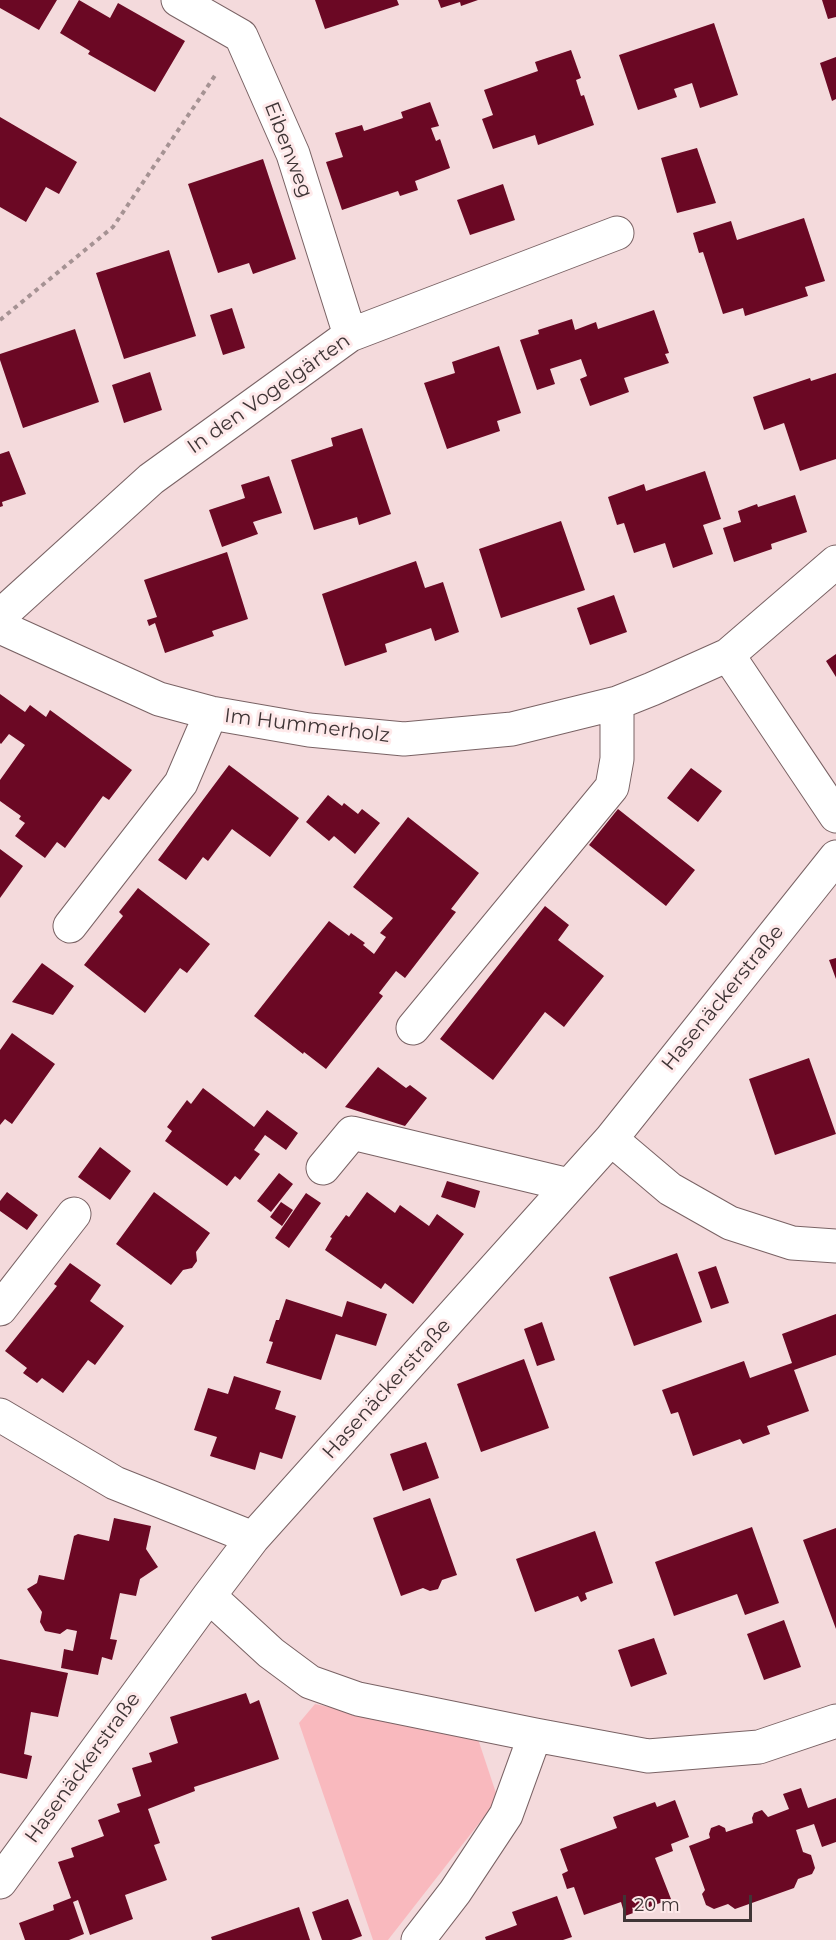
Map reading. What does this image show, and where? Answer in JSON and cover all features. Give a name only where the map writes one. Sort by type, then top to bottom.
[{"type":"street","points":[[178,0],[241,36]]},
{"type":"street","name":"Eibenweg","points":[[241,36],[293,154],[350,335]]},
{"type":"street","name":"In den Vogelgärten","points":[[0,616],[151,479],[350,335],[617,233]]},
{"type":"street","name":"Im Hummerholz","points":[[0,627],[159,699],[211,713],[309,730],[404,739],[512,729],[617,703],[728,655],[836,562]]},
{"type":"street","points":[[728,655],[836,816]]},
{"type":"street","points":[[413,1028],[612,787],[617,759],[617,703]]},
{"type":"street","name":"Im Hummerholz","points":[[70,926],[181,783],[211,713]]},
{"type":"street","name":"Hasenäckerstraße","points":[[0,1882],[253,1538],[610,1139],[836,857]]},
{"type":"street","points":[[323,1168],[352,1133],[569,1185]]},
{"type":"street","points":[[610,1139],[670,1189],[730,1223],[792,1243],[836,1246]]},
{"type":"street","points":[[0,1309],[74,1214]]},
{"type":"street","points":[[0,1415],[115,1483],[253,1538]]},
{"type":"street","points":[[209,1596],[271,1653],[310,1682],[358,1699],[535,1735],[648,1756],[759,1748],[836,1721]]},
{"type":"street","points":[[418,1940],[455,1892],[506,1815],[535,1735]]},
{"type":"path","points":[[0,320],[113,227],[241,36]]},
{"type":"shaded area","points":[[315,1704],[478,1739],[498,1799],[388,1940],[373,1940],[299,1723]]},
{"type":"building","points":[[0,0],[57,0],[39,30],[0,8]]},
{"type":"building","points":[[79,0],[110,18],[118,3],[185,41],[155,92],[88,54],[90,51],[60,33]]},
{"type":"building","points":[[315,0],[397,0],[399,5],[325,29]]},
{"type":"building","points":[[438,0],[478,0],[461,6],[460,2],[441,8]]},
{"type":"building","points":[[822,0],[836,0],[836,17],[828,19]]},
{"type":"building","points":[[714,23],[738,95],[700,108],[692,83],[674,89],[677,97],[638,110],[619,55]]},
{"type":"building","points":[[571,50],[581,78],[576,80],[581,96],[584,95],[594,125],[538,145],[535,135],[493,149],[482,119],[493,115],[484,90],[538,71],[535,62]]},
{"type":"building","points":[[836,57],[836,99],[832,101],[820,63]]},
{"type":"building","points":[[430,102],[439,126],[431,128],[436,141],[440,139],[450,168],[415,181],[418,190],[400,196],[398,191],[342,210],[326,162],[343,157],[335,133],[362,125],[364,131],[403,118],[401,112]]},
{"type":"building","points":[[0,117],[77,162],[59,194],[46,187],[26,222],[0,207]]},
{"type":"building","points":[[697,148],[716,203],[677,213],[661,158]]},
{"type":"building","points":[[263,159],[296,259],[253,274],[249,263],[218,273],[188,184]]},
{"type":"building","points":[[503,184],[515,220],[470,235],[457,200]]},
{"type":"building","points":[[804,218],[825,281],[805,287],[808,296],[745,316],[743,308],[723,314],[703,252],[699,253],[693,233],[731,221],[737,240]]},
{"type":"building","points":[[169,250],[196,336],[124,359],[96,273]]},
{"type":"building","points":[[232,308],[245,348],[223,355],[210,315]]},
{"type":"building","points":[[654,310],[669,353],[665,354],[669,363],[624,378],[629,392],[590,406],[580,379],[587,376],[581,359],[550,369],[555,384],[537,390],[520,340],[539,334],[538,330],[572,319],[575,330],[596,322],[598,329]]},
{"type":"building","points":[[75,329],[99,402],[23,428],[0,354]]},
{"type":"building","points":[[499,346],[521,413],[497,421],[500,431],[447,449],[424,383],[455,373],[452,362]]},
{"type":"building","points":[[150,372],[162,410],[124,423],[112,385]]},
{"type":"building","points":[[836,373],[836,459],[800,471],[784,423],[764,430],[753,397],[810,378],[811,381]]},
{"type":"building","points":[[362,428],[391,514],[359,525],[357,517],[314,530],[291,460],[333,446],[331,438]]},
{"type":"building","points":[[9,451],[26,494],[2,502],[3,506],[0,507],[0,454]]},
{"type":"building","points":[[705,471],[721,519],[703,525],[713,554],[673,568],[665,543],[634,553],[624,523],[617,525],[608,497],[644,484],[646,491]]},
{"type":"building","points":[[269,476],[282,513],[253,522],[258,534],[222,547],[209,510],[245,498],[241,485]]},
{"type":"building","points":[[795,495],[807,532],[771,544],[772,549],[734,562],[723,528],[741,522],[738,511]]},
{"type":"building","points":[[561,521],[585,590],[501,618],[479,549]]},
{"type":"building","points":[[227,552],[248,619],[212,631],[214,636],[165,653],[155,623],[149,626],[147,620],[157,617],[144,580]]},
{"type":"building","points":[[416,561],[425,588],[443,582],[459,632],[435,641],[431,628],[385,644],[387,652],[345,666],[322,594]]},
{"type":"building","points":[[614,595],[627,632],[590,645],[577,608]]},
{"type":"building","points":[[836,654],[836,677],[826,661]]},
{"type":"building","points":[[0,694],[25,712],[30,705],[46,717],[50,710],[132,770],[109,800],[103,796],[65,848],[57,842],[45,858],[15,836],[25,823],[19,819],[21,816],[0,801],[0,780],[25,745],[9,734],[0,743]]},
{"type":"building","points":[[229,765],[299,818],[270,857],[232,829],[208,861],[203,857],[186,880],[158,860]]},
{"type":"building","points":[[691,768],[722,791],[698,822],[667,798]]},
{"type":"building","points":[[328,795],[342,806],[344,803],[358,814],[362,809],[380,823],[355,854],[334,836],[329,841],[306,822]]},
{"type":"building","points":[[618,809],[695,870],[666,906],[589,845]]},
{"type":"building","points":[[408,817],[479,873],[451,909],[456,912],[405,978],[396,971],[379,993],[383,996],[326,1069],[254,1016],[329,921],[349,936],[351,933],[365,943],[363,945],[374,954],[386,937],[380,933],[393,918],[353,887]]},
{"type":"building","points":[[0,849],[23,866],[0,898]]},
{"type":"building","points":[[138,888],[210,944],[187,973],[180,968],[145,1013],[84,965],[123,916],[119,912]]},
{"type":"building","points":[[545,906],[569,925],[558,940],[604,976],[564,1027],[545,1012],[493,1080],[440,1039]]},
{"type":"building","points":[[836,958],[836,979],[829,960]]},
{"type":"building","points":[[42,963],[74,986],[53,1015],[12,1002]]},
{"type":"building","points":[[12,1033],[55,1064],[12,1124],[5,1119],[0,1125],[0,1050]]},
{"type":"building","points":[[809,1058],[836,1134],[775,1155],[749,1079]]},
{"type":"building","points":[[378,1067],[406,1088],[410,1085],[427,1098],[405,1126],[345,1107]]},
{"type":"building","points":[[203,1088],[254,1127],[267,1110],[298,1133],[286,1150],[265,1135],[254,1150],[260,1154],[240,1180],[235,1176],[227,1186],[165,1141],[172,1131],[167,1127],[187,1100],[191,1104]]},
{"type":"building","points":[[100,1147],[131,1171],[110,1200],[78,1177]]},
{"type":"building","points":[[279,1173],[293,1184],[271,1212],[257,1201]]},
{"type":"building","points":[[447,1181],[480,1191],[475,1208],[441,1197]]},
{"type":"building","points":[[7,1192],[38,1215],[27,1230],[0,1211],[0,1201]]},
{"type":"building","points":[[154,1192],[210,1233],[196,1252],[197,1261],[192,1268],[183,1270],[171,1285],[116,1244]]},
{"type":"building","points":[[367,1192],[395,1213],[400,1205],[429,1226],[437,1214],[464,1234],[413,1304],[385,1283],[381,1289],[325,1250],[332,1238],[330,1237],[346,1215],[349,1217]]},
{"type":"building","points":[[306,1193],[321,1203],[289,1248],[275,1238]]},
{"type":"building","points":[[281,1202],[293,1210],[282,1226],[270,1217]]},
{"type":"building","points":[[677,1253],[702,1322],[634,1346],[609,1277]]},
{"type":"building","points":[[70,1263],[101,1285],[90,1301],[124,1326],[95,1365],[88,1360],[63,1393],[42,1378],[37,1383],[23,1373],[27,1368],[5,1351],[57,1286],[54,1284]]},
{"type":"building","points":[[716,1266],[729,1303],[711,1309],[698,1272]]},
{"type":"building","points":[[286,1299],[342,1317],[347,1301],[387,1314],[376,1346],[336,1334],[321,1380],[266,1363],[273,1342],[269,1341]]},
{"type":"building","points":[[836,1314],[836,1355],[794,1370],[809,1411],[767,1426],[770,1434],[743,1444],[740,1439],[693,1456],[678,1412],[671,1414],[662,1390],[744,1361],[750,1378],[792,1363],[782,1334]]},
{"type":"building","points":[[542,1322],[555,1360],[537,1366],[524,1329]]},
{"type":"building","points":[[524,1359],[549,1428],[481,1452],[457,1384]]},
{"type":"building","points":[[234,1376],[281,1391],[275,1409],[296,1416],[282,1459],[260,1452],[255,1470],[210,1456],[217,1437],[194,1430],[208,1388],[228,1394]]},
{"type":"building","points":[[426,1442],[439,1478],[403,1491],[390,1454]]},
{"type":"building","points":[[430,1498],[457,1575],[442,1580],[438,1589],[430,1591],[423,1588],[401,1596],[373,1518]]},
{"type":"building","points":[[114,1518],[151,1526],[146,1549],[158,1567],[140,1579],[136,1596],[120,1593],[110,1639],[117,1640],[112,1660],[102,1657],[98,1675],[61,1668],[64,1649],[73,1651],[77,1631],[67,1629],[60,1634],[45,1631],[40,1622],[42,1612],[27,1589],[37,1583],[39,1575],[64,1580],[74,1536],[78,1534],[109,1541]]},
{"type":"building","points":[[752,1527],[779,1603],[745,1615],[737,1594],[674,1616],[655,1562]]},
{"type":"building","points":[[836,1528],[836,1629],[803,1540]]},
{"type":"building","points":[[595,1531],[613,1583],[585,1593],[587,1599],[581,1602],[578,1596],[535,1612],[516,1559]]},
{"type":"building","points":[[784,1620],[801,1667],[764,1680],[747,1634]]},
{"type":"building","points":[[654,1638],[667,1674],[631,1687],[618,1650]]},
{"type":"building","points":[[0,1659],[68,1673],[58,1717],[31,1712],[24,1754],[32,1756],[27,1779],[0,1773]]},
{"type":"building","points":[[246,1693],[250,1704],[259,1700],[279,1759],[194,1787],[195,1791],[148,1809],[160,1843],[154,1845],[167,1880],[125,1895],[133,1919],[90,1935],[78,1900],[73,1902],[84,1934],[69,1940],[25,1940],[19,1923],[54,1910],[53,1905],[71,1898],[58,1862],[74,1857],[71,1848],[104,1836],[98,1820],[120,1812],[117,1804],[141,1796],[132,1768],[152,1762],[149,1753],[178,1743],[170,1717]]},
{"type":"building","points":[[801,1788],[808,1808],[836,1798],[836,1842],[822,1847],[814,1824],[796,1830],[803,1852],[811,1855],[815,1868],[812,1874],[798,1879],[794,1888],[735,1909],[728,1904],[714,1909],[706,1905],[702,1894],[705,1890],[689,1846],[710,1838],[711,1828],[719,1825],[725,1828],[726,1832],[753,1823],[754,1813],[762,1810],[768,1817],[789,1809],[783,1794]]},
{"type":"building","points":[[675,1800],[689,1837],[671,1844],[673,1851],[655,1858],[671,1899],[625,1916],[621,1902],[584,1915],[574,1887],[567,1889],[562,1874],[568,1871],[560,1849],[617,1828],[613,1817],[655,1802],[657,1807]]},
{"type":"building","points":[[557,1896],[572,1937],[563,1940],[486,1940],[485,1937],[517,1925],[512,1912]]},
{"type":"building","points":[[348,1899],[362,1936],[351,1940],[322,1940],[312,1912]]},
{"type":"building","points":[[299,1907],[310,1940],[212,1940],[211,1937]]}]
